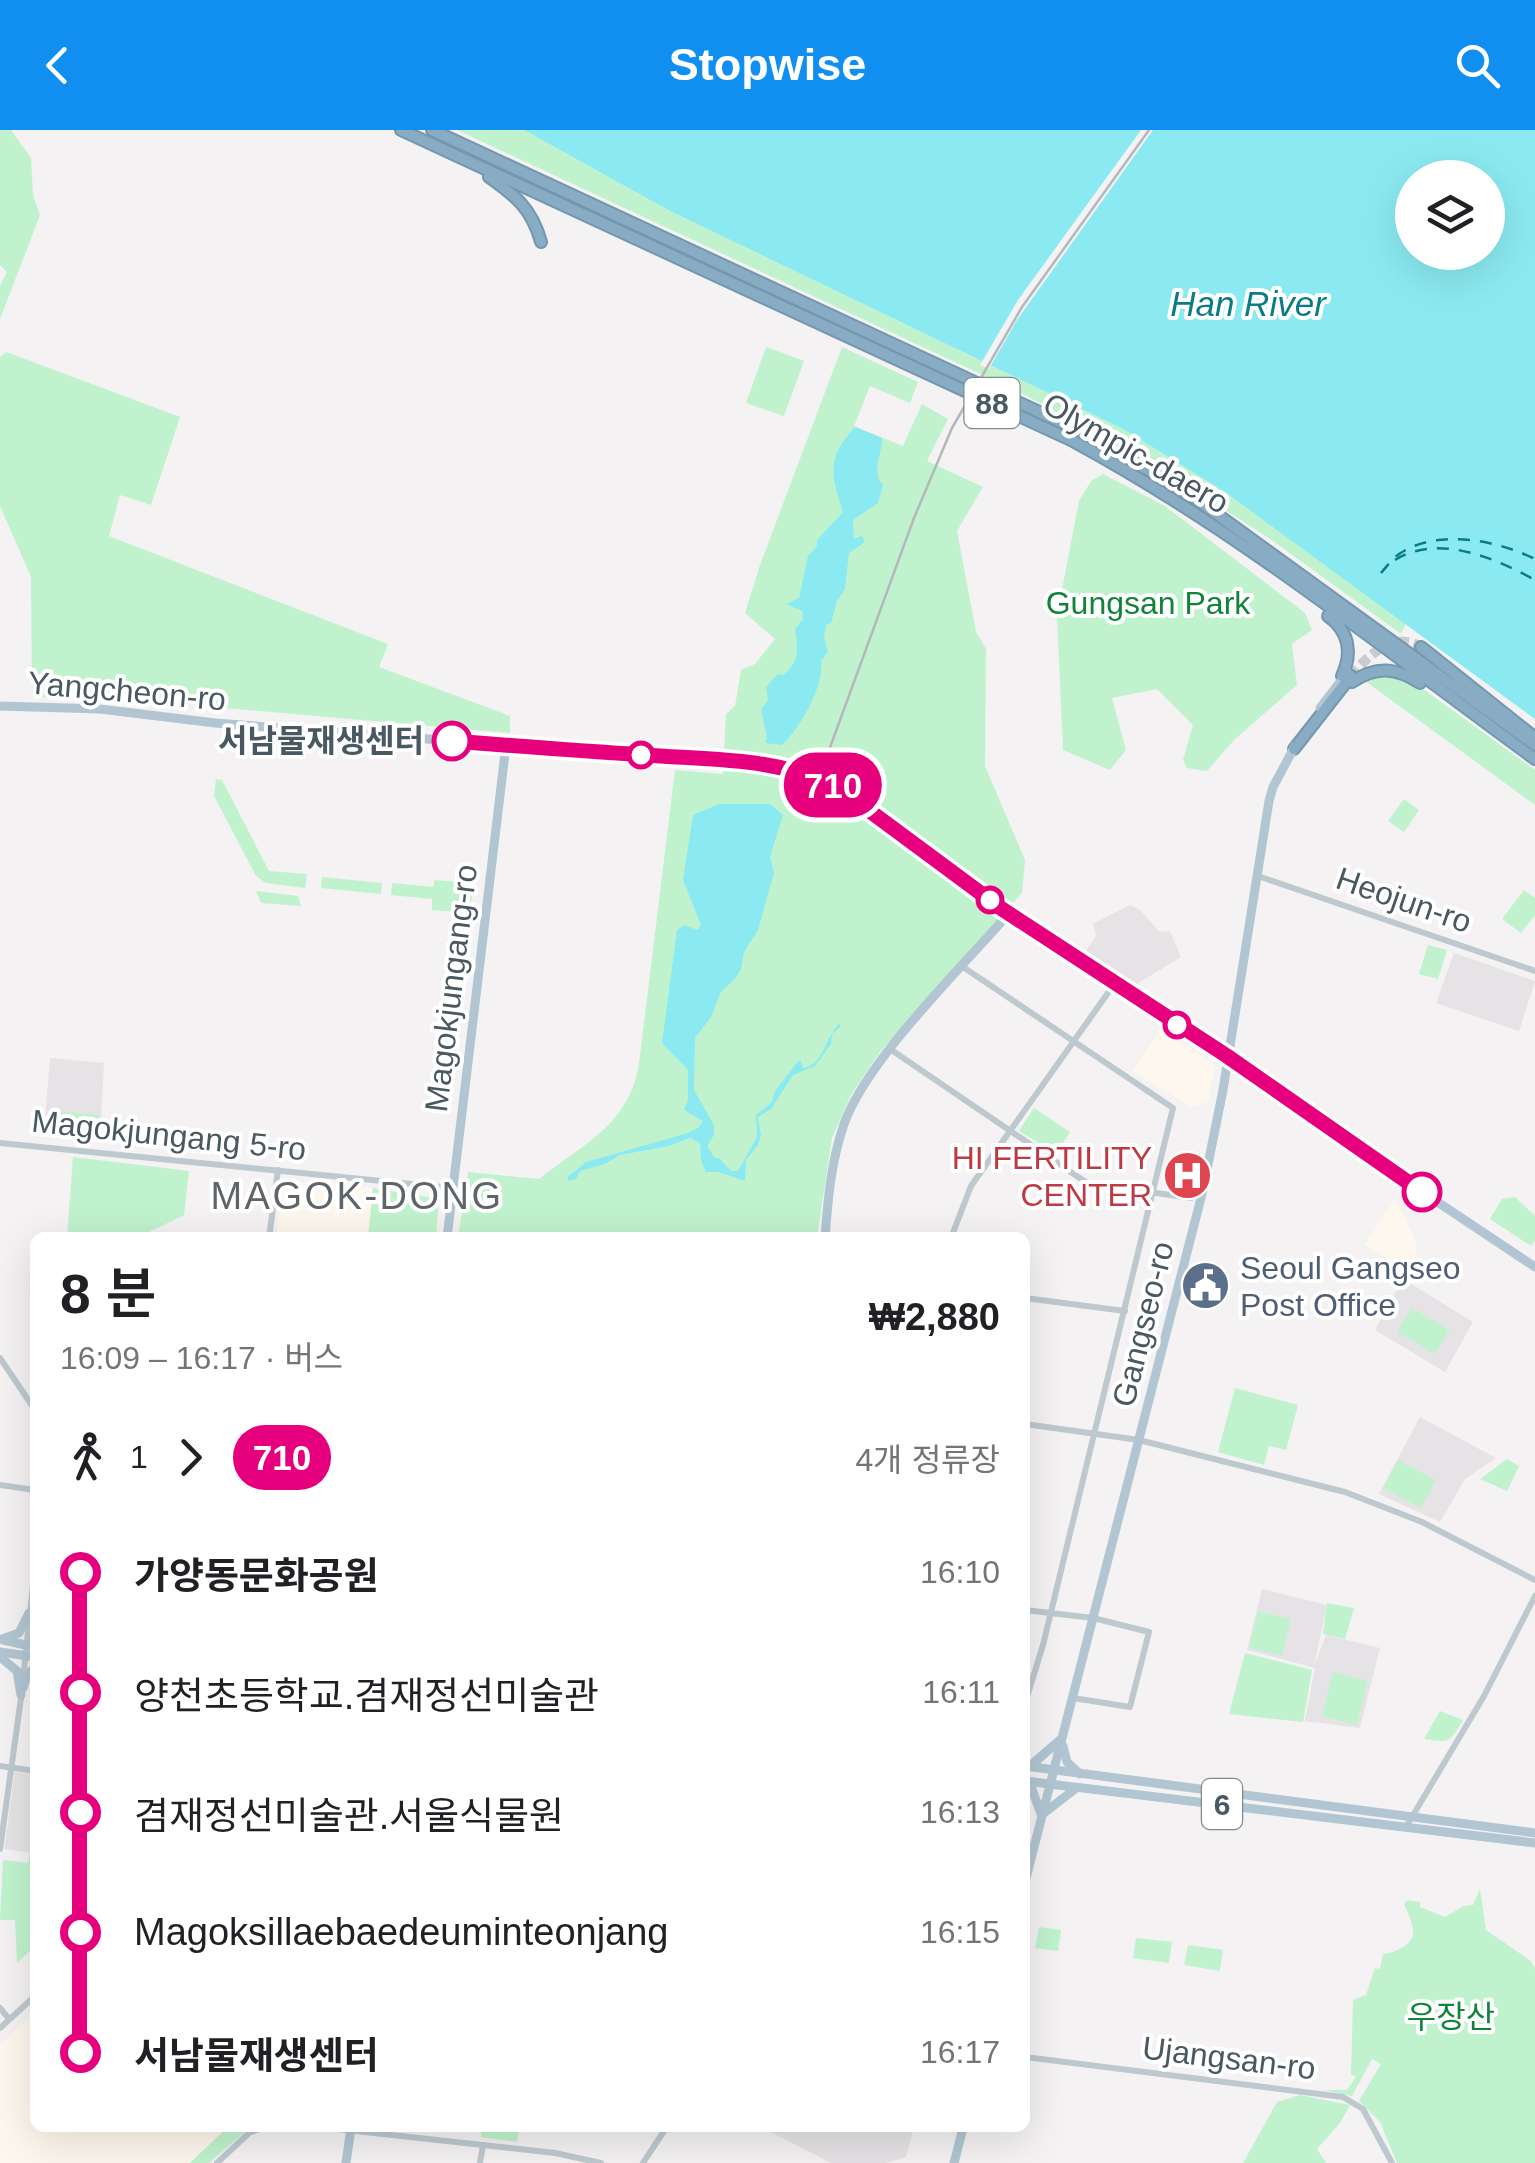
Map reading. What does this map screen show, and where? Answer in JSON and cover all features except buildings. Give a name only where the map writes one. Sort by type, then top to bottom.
[{"type":"highway","name":"Olympic-daero","points":[[401,130],[1074,441],[1178,501],[1535,759]]},
{"type":"highway","name":"Olympic-daero","points":[[432,130],[1094,439],[1222,516],[1535,745]]},
{"type":"highway","points":[[459,158],[519,198],[536,223],[541,242]]},
{"type":"highway","points":[[1312,596],[1347,639],[1349,678]]},
{"type":"highway","points":[[1421,647],[1535,738]]},
{"type":"highway","points":[[1294,749],[1349,678],[1368,672],[1394,670],[1455,701]]},
{"type":"main road","name":"Yangcheon-ro","points":[[0,706],[100,708],[216,723],[735,762],[809,773],[840,789],[1009,913],[1227,1056],[1310,1117],[1535,1267]]},
{"type":"main road","name":"Magokjungang-ro","points":[[448,1232],[506,746]]},
{"type":"main road","name":"Gangseo-ro","points":[[1030,1862],[1202,1194],[1273,787],[1294,749]]},
{"type":"main road","points":[[825,1232],[829,1177],[845,1120],[890,1050],[1009,913]]},
{"type":"main road","points":[[1,1639],[22,1630],[29,1614]]},
{"type":"main road","points":[[1,1639],[30,1651]]},
{"type":"main road","points":[[0,1654],[30,1651]]},
{"type":"main road","points":[[0,1654],[17,1671],[21,1696]]},
{"type":"main road","points":[[21,1696],[30,1673]]},
{"type":"main road","points":[[1030,1765],[1062,1738],[1067,1762],[1084,1776]]},
{"type":"main road","name":"6","points":[[1030,1768],[1077,1788],[1535,1843]]},
{"type":"main road","name":"6","points":[[1030,1780],[1084,1776],[1535,1832]]},
{"type":"main road","points":[[1030,1791],[1042,1815],[1060,1797],[1077,1788]]},
{"type":"main road","points":[[346,2163],[351,2132]]},
{"type":"main road","points":[[954,2163],[961,2132]]},
{"type":"street","name":"Heojun-ro","points":[[1258,876],[1535,971]]},
{"type":"street","points":[[962,967],[1172,1108],[1050,1613],[1030,1678]]},
{"type":"street","points":[[953,1232],[972,1186],[1116,982]]},
{"type":"street","points":[[890,1050],[1087,1183],[1191,1198],[1202,1194]]},
{"type":"street","name":"Magokjungang 5-ro","points":[[0,1143],[452,1188]]},
{"type":"street","points":[[270,1232],[278,1170]]},
{"type":"street","points":[[1030,1299],[1125,1311]]},
{"type":"street","points":[[0,1358],[30,1403]]},
{"type":"street","points":[[1030,1425],[1139,1440],[1345,1492],[1422,1522],[1535,1580]]},
{"type":"street","points":[[0,1485],[30,1489]]},
{"type":"street","points":[[1406,1827],[1481,1702],[1535,1596]]},
{"type":"street","points":[[0,1849],[30,1651],[30,1606]]},
{"type":"street","points":[[1030,1611],[1093,1618],[1149,1632],[1130,1706],[1072,1698]]},
{"type":"street","points":[[0,1766],[30,1770]]},
{"type":"street","points":[[0,2028],[30,2001]]},
{"type":"street","points":[[0,2008],[10,2019]]},
{"type":"street","name":"Ujangsan-ro","points":[[1030,2058],[1343,2097],[1363,2109],[1392,2163]]},
{"type":"street","points":[[217,2163],[253,2132]]},
{"type":"street","points":[[376,2132],[601,2163]]},
{"type":"street","points":[[643,2163],[663,2132]]},
{"type":"street","points":[[480,2163],[483,2145]]},
{"type":"shaded area","points":[[1130,905],[1160,932],[1170,931],[1181,957],[1135,985],[1086,951],[1096,936],[1093,924]]},
{"type":"shaded area","points":[[1454,953],[1535,981],[1519,1031],[1436,1003]]},
{"type":"shaded area","points":[[1160,1029],[1215,1064],[1208,1102],[1191,1107],[1132,1071]]},
{"type":"shaded area","points":[[50,1058],[104,1063],[100,1139],[44,1134]]},
{"type":"shaded area","points":[[283,1180],[373,1188],[369,1232],[277,1232]]},
{"type":"shaded area","points":[[1395,1199],[1415,1239],[1418,1264],[1411,1272],[1364,1245]]},
{"type":"shaded area","points":[[1403,1279],[1473,1322],[1445,1372],[1375,1330]]},
{"type":"shaded area","points":[[1420,1417],[1496,1458],[1465,1479],[1440,1522],[1379,1494]]},
{"type":"shaded area","points":[[1262,1589],[1327,1605],[1314,1666],[1326,1635],[1380,1648],[1360,1728],[1305,1721],[1315,1668],[1247,1650]]},
{"type":"shaded area","points":[[15,1772],[30,1774],[30,1852],[4,1849]]},
{"type":"shaded area","points":[[30,2017],[30,2132],[223,2132],[190,2163],[0,2163],[0,2044]]},
{"type":"shaded area","points":[[771,2132],[913,2132],[906,2157],[886,2163],[831,2163]]},
{"type":"green space","points":[[0,130],[11,130],[31,158],[33,195],[40,215],[0,319],[0,286],[7,272],[0,265]]},
{"type":"green space","points":[[457,130],[524,130],[668,210],[1123,429],[1225,492],[1406,623],[1401,634],[1273,541],[1158,466],[1019,392]]},
{"type":"green space","points":[[766,347],[804,361],[784,416],[746,403]]},
{"type":"green space","points":[[842,347],[918,382],[910,403],[870,386],[854,426],[903,446],[922,404],[948,419],[927,461],[983,487],[957,531],[976,632],[986,649],[985,766],[1025,860],[1022,893],[880,1052],[851,1095],[832,1138],[818,1232],[459,1232],[468,1172],[539,1179],[602,1131],[615,1118],[634,1085],[675,770],[723,774],[726,714],[735,706],[741,670],[755,664],[775,639],[745,613]]},
{"type":"green space","points":[[6,352],[180,417],[151,505],[120,495],[109,536],[388,644],[379,667],[510,716],[510,733],[157,702],[32,697],[31,577],[0,506],[0,357]]},
{"type":"green space","name":"Gungsan Park","points":[[1103,474],[1165,506],[1305,613],[1312,630],[1292,644],[1297,685],[1234,740],[1207,771],[1187,768],[1183,760],[1193,725],[1157,689],[1112,698],[1126,750],[1110,770],[1063,750],[1057,616],[1079,501],[1091,481]]},
{"type":"green space","points":[[1389,674],[1408,678],[1535,770],[1535,805],[1365,681]]},
{"type":"green space","points":[[216,779],[222,780],[269,871],[307,874],[305,888],[266,883],[256,876],[214,796]]},
{"type":"green space","points":[[1404,799],[1419,810],[1404,832],[1388,821]]},
{"type":"green space","points":[[322,877],[382,883],[381,894],[321,888]]},
{"type":"green space","points":[[435,880],[473,883],[470,913],[432,910],[432,899],[391,895],[392,883],[433,887]]},
{"type":"green space","points":[[1524,890],[1535,898],[1535,915],[1521,933],[1502,919]]},
{"type":"green space","points":[[256,891],[298,896],[301,906],[261,903]]},
{"type":"green space","points":[[1428,945],[1447,950],[1438,979],[1419,974]]},
{"type":"green space","points":[[1034,1108],[1070,1132],[1056,1154],[1019,1131]]},
{"type":"green space","points":[[52,1111],[99,1115],[97,1137],[50,1133]]},
{"type":"green space","points":[[73,1157],[189,1171],[184,1215],[149,1232],[67,1232]]},
{"type":"green space","points":[[373,1188],[439,1199],[436,1232],[369,1232]]},
{"type":"green space","points":[[1515,1197],[1535,1216],[1535,1241],[1531,1246],[1490,1219],[1502,1199]]},
{"type":"green space","points":[[1412,1308],[1449,1330],[1435,1354],[1397,1332]]},
{"type":"green space","points":[[1235,1388],[1298,1405],[1286,1450],[1269,1446],[1264,1465],[1218,1452]]},
{"type":"green space","points":[[1507,1459],[1519,1466],[1507,1491],[1480,1479]]},
{"type":"green space","points":[[1398,1460],[1436,1480],[1421,1508],[1383,1488]]},
{"type":"green space","points":[[1327,1603],[1354,1608],[1345,1639],[1323,1634]]},
{"type":"green space","points":[[1258,1611],[1291,1619],[1282,1656],[1249,1648]]},
{"type":"green space","points":[[1245,1653],[1312,1670],[1303,1722],[1229,1714]]},
{"type":"green space","points":[[1333,1672],[1368,1681],[1357,1725],[1322,1716]]},
{"type":"green space","points":[[1440,1711],[1463,1720],[1448,1740],[1424,1739]]},
{"type":"green space","points":[[30,1852],[30,1951],[17,1963],[15,1920],[0,1920],[3,1860],[28,1863]]},
{"type":"green space","name":"우장산","points":[[1480,1889],[1486,1930],[1531,1961],[1535,1969],[1535,2163],[1397,2163],[1380,2122],[1359,2101],[1381,2064],[1372,2059],[1352,2096],[1323,2090],[1347,2090],[1356,2077],[1351,2074],[1353,2000],[1366,1995],[1383,1954],[1399,1950],[1411,1939],[1412,1926],[1404,1904],[1408,1900],[1420,1902],[1420,1907],[1445,1917],[1473,1905]]},
{"type":"green space","points":[[1039,1927],[1061,1930],[1058,1951],[1035,1948]]},
{"type":"green space","points":[[1136,1938],[1172,1942],[1169,1963],[1133,1958]]},
{"type":"green space","points":[[1188,1945],[1223,1950],[1220,1971],[1184,1965]]},
{"type":"green space","name":"우장산","points":[[1300,2095],[1350,2105],[1317,2149],[1326,2163],[1243,2163],[1277,2102]]},
{"type":"green space","points":[[223,2132],[244,2132],[209,2163],[190,2163]]},
{"type":"green space","points":[[482,2132],[518,2132],[517,2142],[481,2137]]},
{"type":"water","name":"Han River","points":[[524,130],[1535,130],[1535,719],[1225,492],[1123,429],[668,210]]},
{"type":"water","points":[[855,427],[882,438],[877,469],[883,485],[878,503],[853,520],[854,539],[862,536],[865,542],[849,553],[845,589],[831,623],[826,625],[828,652],[821,661],[819,682],[810,706],[782,745],[765,743],[761,709],[768,700],[766,687],[795,660],[795,629],[803,619],[802,611],[786,604],[799,598],[808,556],[843,512],[834,477],[835,458]]},
{"type":"water","points":[[719,804],[770,804],[783,815],[770,857],[774,873],[758,930],[744,952],[741,969],[721,992],[711,1017],[695,1038],[694,1090],[714,1125],[714,1135],[707,1146],[714,1157],[731,1171],[738,1171],[757,1137],[756,1115],[772,1102],[775,1091],[798,1061],[803,1068],[816,1062],[834,1030],[841,1026],[832,1034],[831,1044],[815,1066],[793,1075],[771,1109],[758,1117],[761,1135],[746,1160],[745,1181],[706,1172],[700,1143],[690,1138],[620,1155],[580,1171],[576,1179],[568,1181],[586,1162],[688,1133],[703,1121],[684,1110],[688,1070],[662,1043],[677,930],[684,925],[698,930],[701,925],[683,880],[693,815]]},
{"type":"pier","points":[[1141,130],[1153,130],[1017,320],[989,369],[980,365],[1018,300]]},
{"type":"ferry route","points":[[1381,573],[1400,553],[1435,540],[1487,543],[1535,559]]},
{"type":"ferry route","points":[[1395,560],[1412,552],[1448,549],[1484,557],[1535,580]]},
{"type":"tunnel","points":[[1351,676],[1365,660],[1391,644],[1421,647]]},
{"type":"railway","points":[[828,753],[914,518],[952,428],[1022,307],[1149,130]]},
{"type":"bus line","name":"710","points":[[452,741],[735,762],[809,773],[840,789],[1002,909],[1227,1056],[1422,1192]]},
{"type":"place","name":"서남물재생센터","points":[[452,741]]},
{"type":"place","name":"HI FERTILITY CENTER","points":[[1187,1176]]},
{"type":"place","name":"Seoul Gangseo Post Office","points":[[1205,1286]]},
{"type":"district","name":"MAGOK-DONG","points":[[357,1196]]}]
